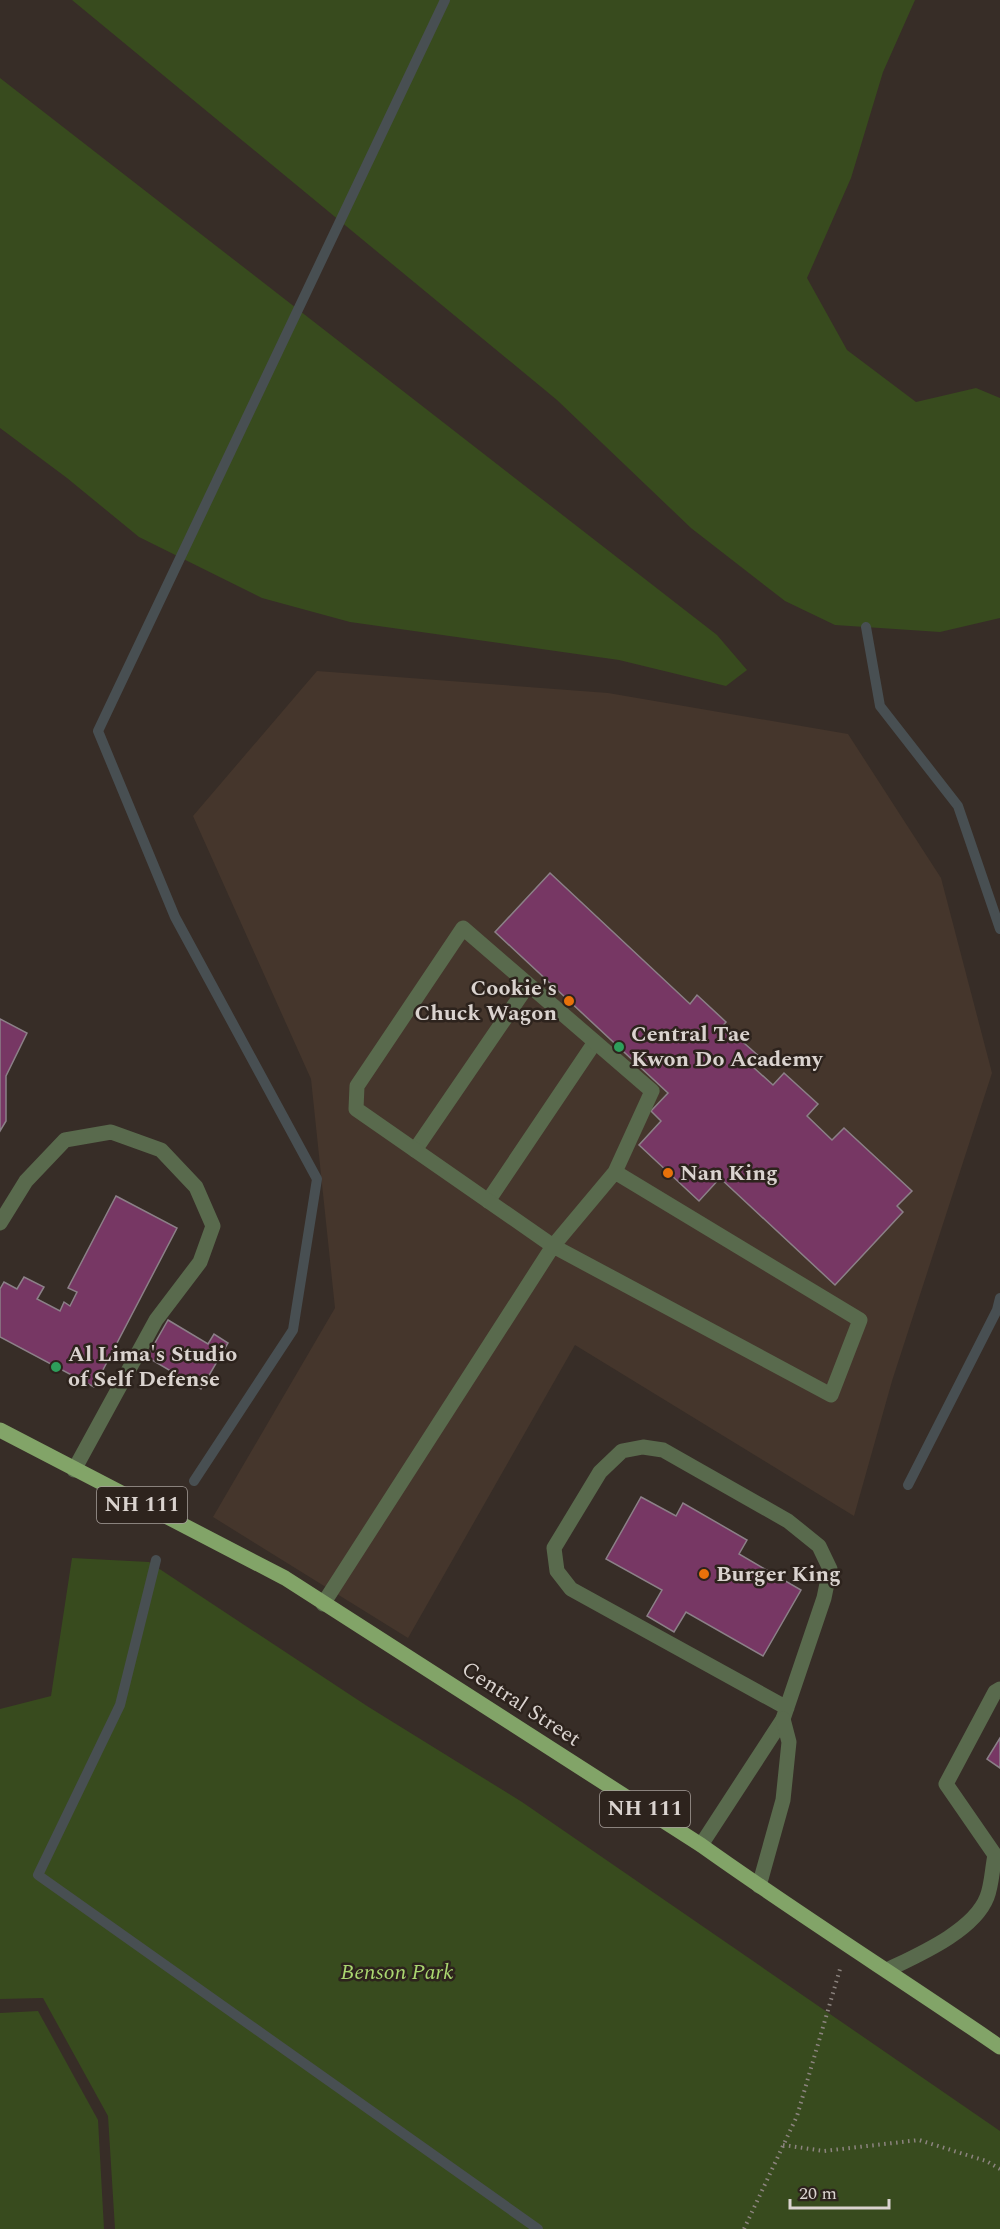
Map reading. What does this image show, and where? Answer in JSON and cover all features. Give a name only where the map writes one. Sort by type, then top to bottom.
[{"type":"main road","name":"Central Street","points":[[0,1430],[285,1578],[701,1845],[1000,2047]]},
{"type":"lane","points":[[323,1604],[553,1246],[615,1172],[652,1091],[463,928],[357,1086],[356,1109],[553,1246],[831,1395],[861,1320],[615,1172]]},
{"type":"lane","points":[[415,1150],[528,985]]},
{"type":"lane","points":[[488,1201],[595,1042]]},
{"type":"lane","points":[[0,1223],[26,1181],[65,1140],[111,1132],[161,1150],[196,1187],[213,1226],[200,1262],[156,1320],[74,1470]]},
{"type":"lane","points":[[701,1845],[785,1713],[824,1598],[830,1569],[819,1546],[788,1521],[663,1450],[643,1447],[622,1451],[600,1472],[554,1548],[557,1571],[571,1589],[785,1713]]},
{"type":"lane","points":[[887,1970],[939,1946],[974,1916],[987,1898],[997,1856],[946,1784],[995,1692],[1000,1689]]},
{"type":"lane","points":[[759,1886],[783,1800],[789,1742],[785,1713]]},
{"type":"path","points":[[744,2229],[797,2116],[847,1944]]},
{"type":"path","points":[[783,2145],[824,2151],[919,2140],[986,2161],[1000,2169]]},
{"type":"shaded area","points":[[317,671],[608,693],[848,734],[941,878],[992,1073],[892,1381],[854,1516],[575,1345],[408,1638],[213,1517],[335,1308],[311,1079],[193,816]]},
{"type":"green space","points":[[72,0],[915,0],[883,72],[851,178],[807,278],[847,350],[916,402],[976,388],[1000,398],[1000,618],[940,632],[835,625],[785,601],[691,528],[557,400]]},
{"type":"green space","points":[[0,78],[717,635],[747,670],[726,686],[619,660],[350,622],[262,598],[139,537],[67,478],[0,428]]},
{"type":"green space","name":"Benson Park","points":[[72,1558],[149,1562],[367,1706],[522,1802],[1000,2131],[1000,2229],[115,2229],[108,2116],[43,1998],[0,1999],[0,1709],[51,1696]]},
{"type":"green space","points":[[38,2011],[98,2120],[104,2229],[0,2229],[0,2013]]},
{"type":"building","points":[[550,873],[690,1004],[697,995],[726,1022],[721,1028],[733,1039],[736,1036],[761,1058],[753,1067],[773,1085],[784,1073],[818,1104],[807,1116],[832,1140],[844,1128],[912,1191],[897,1206],[903,1212],[835,1285],[720,1178],[699,1201],[639,1145],[661,1121],[651,1111],[668,1093],[495,932]]},
{"type":"building","points":[[0,1019],[27,1033],[6,1076],[6,1121],[0,1131]]},
{"type":"building","points":[[116,1196],[177,1228],[94,1387],[0,1337],[0,1289],[4,1282],[17,1289],[24,1277],[44,1287],[37,1299],[60,1311],[64,1302],[70,1306],[77,1292],[68,1288]]},
{"type":"building","points":[[168,1320],[208,1344],[214,1334],[228,1343],[201,1389],[147,1357]]},
{"type":"building","name":"Burger King","points":[[641,1497],[676,1516],[683,1503],[747,1540],[739,1554],[801,1590],[763,1656],[686,1612],[674,1632],[647,1616],[662,1590],[606,1559]]},
{"type":"building","points":[[1000,1738],[1000,1768],[987,1759]]},
{"type":"waterway","points":[[194,1481],[293,1330],[317,1179],[175,917],[98,731],[445,0]]},
{"type":"waterway","points":[[866,627],[880,706],[958,806],[1000,929]]},
{"type":"waterway","points":[[908,1485],[997,1310],[1000,1298]]},
{"type":"waterway","points":[[156,1560],[120,1705],[38,1875],[538,2229]]},
{"type":"place","name":"Cookie's Chuck Wagon","points":[[569,1001]]},
{"type":"place","name":"Central Tae Kwon Do Academy","points":[[619,1047]]},
{"type":"place","name":"Nan King","points":[[668,1173]]},
{"type":"place","name":"Al Lima's Studio of Self Defense","points":[[56,1367]]},
{"type":"place","name":"Burger King","points":[[704,1574]]}]
